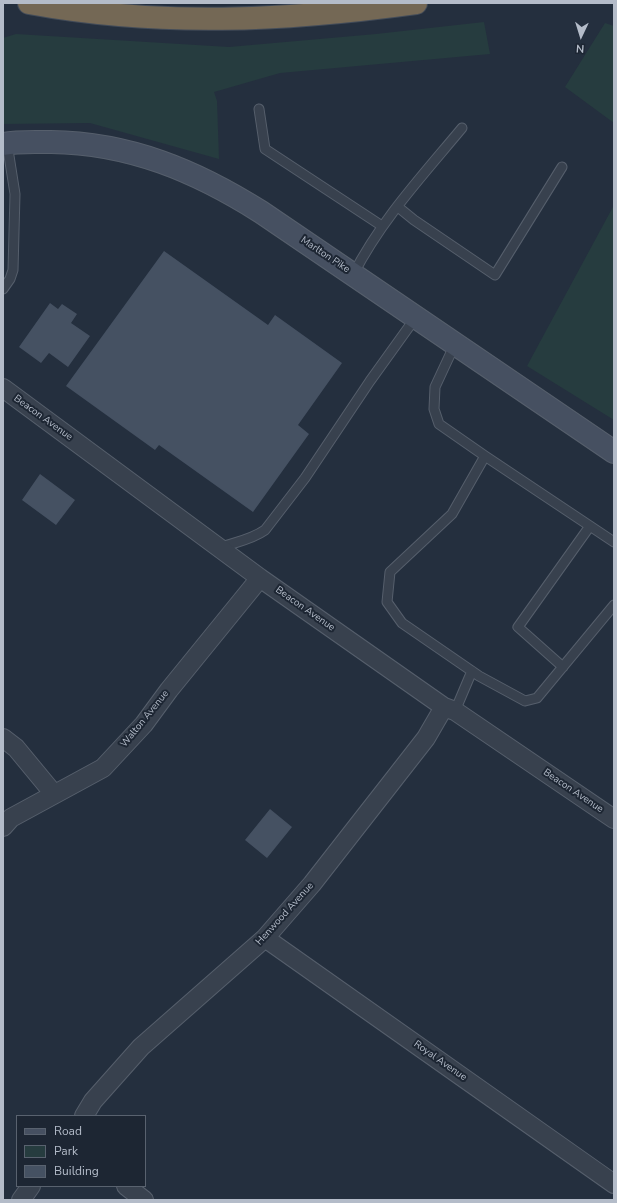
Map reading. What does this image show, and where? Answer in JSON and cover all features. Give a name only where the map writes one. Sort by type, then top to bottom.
[{"type":"highway","points":[[29,3],[118,16],[164,19],[242,19],[328,13],[416,3]]},
{"type":"main road","name":"Marlton Pike","points":[[5,143],[34,142],[89,144],[139,154],[164,162],[217,186],[240,199],[614,452]]},
{"type":"street","name":"Beacon Avenue","points":[[3,388],[260,578],[450,709],[614,819]]},
{"type":"street","name":"Walton Avenue","points":[[3,827],[11,818],[102,768],[144,724],[169,690],[260,578]]},
{"type":"street","name":"Henwood Avenue","points":[[85,1115],[93,1101],[141,1047],[265,938],[312,884],[416,750],[450,709]]},
{"type":"street","points":[[3,738],[16,748],[54,794]]},
{"type":"street","name":"Royal Avenue","points":[[265,938],[614,1184]]},
{"type":"street","points":[[21,1200],[30,1187]]},
{"type":"street","points":[[127,1187],[144,1200]]},
{"type":"lane","points":[[259,109],[265,149],[382,226]]},
{"type":"lane","points":[[353,275],[363,255],[382,226],[462,128]]},
{"type":"lane","points":[[3,289],[10,280],[13,270],[14,194],[5,143]]},
{"type":"lane","points":[[398,207],[414,220],[495,275],[562,167]]},
{"type":"lane","points":[[219,548],[257,536],[265,530],[305,478],[370,381],[416,317]]},
{"type":"lane","points":[[455,344],[435,387],[434,409],[439,424],[614,542]]},
{"type":"lane","points":[[485,456],[452,514],[390,572],[387,602],[402,623],[472,671],[525,701],[537,698],[614,605]]},
{"type":"lane","points":[[563,667],[518,627],[590,526]]},
{"type":"lane","points":[[450,709],[472,671]]},
{"type":"green space","points":[[484,22],[490,54],[280,73],[214,92],[217,101],[219,159],[90,123],[3,124],[3,38],[16,34],[229,47],[376,34]]},
{"type":"green space","points":[[605,23],[614,26],[614,123],[565,87]]},
{"type":"green space","points":[[614,205],[614,420],[527,366]]},
{"type":"building","points":[[164,251],[268,325],[275,315],[342,363],[298,425],[309,434],[253,512],[159,445],[155,450],[66,386]]},
{"type":"building","points":[[50,303],[58,309],[62,304],[77,314],[71,323],[90,336],[68,367],[49,353],[41,363],[19,347]]},
{"type":"building","points":[[40,474],[75,500],[56,525],[22,500]]},
{"type":"building","points":[[270,809],[292,827],[267,858],[245,840]]}]
